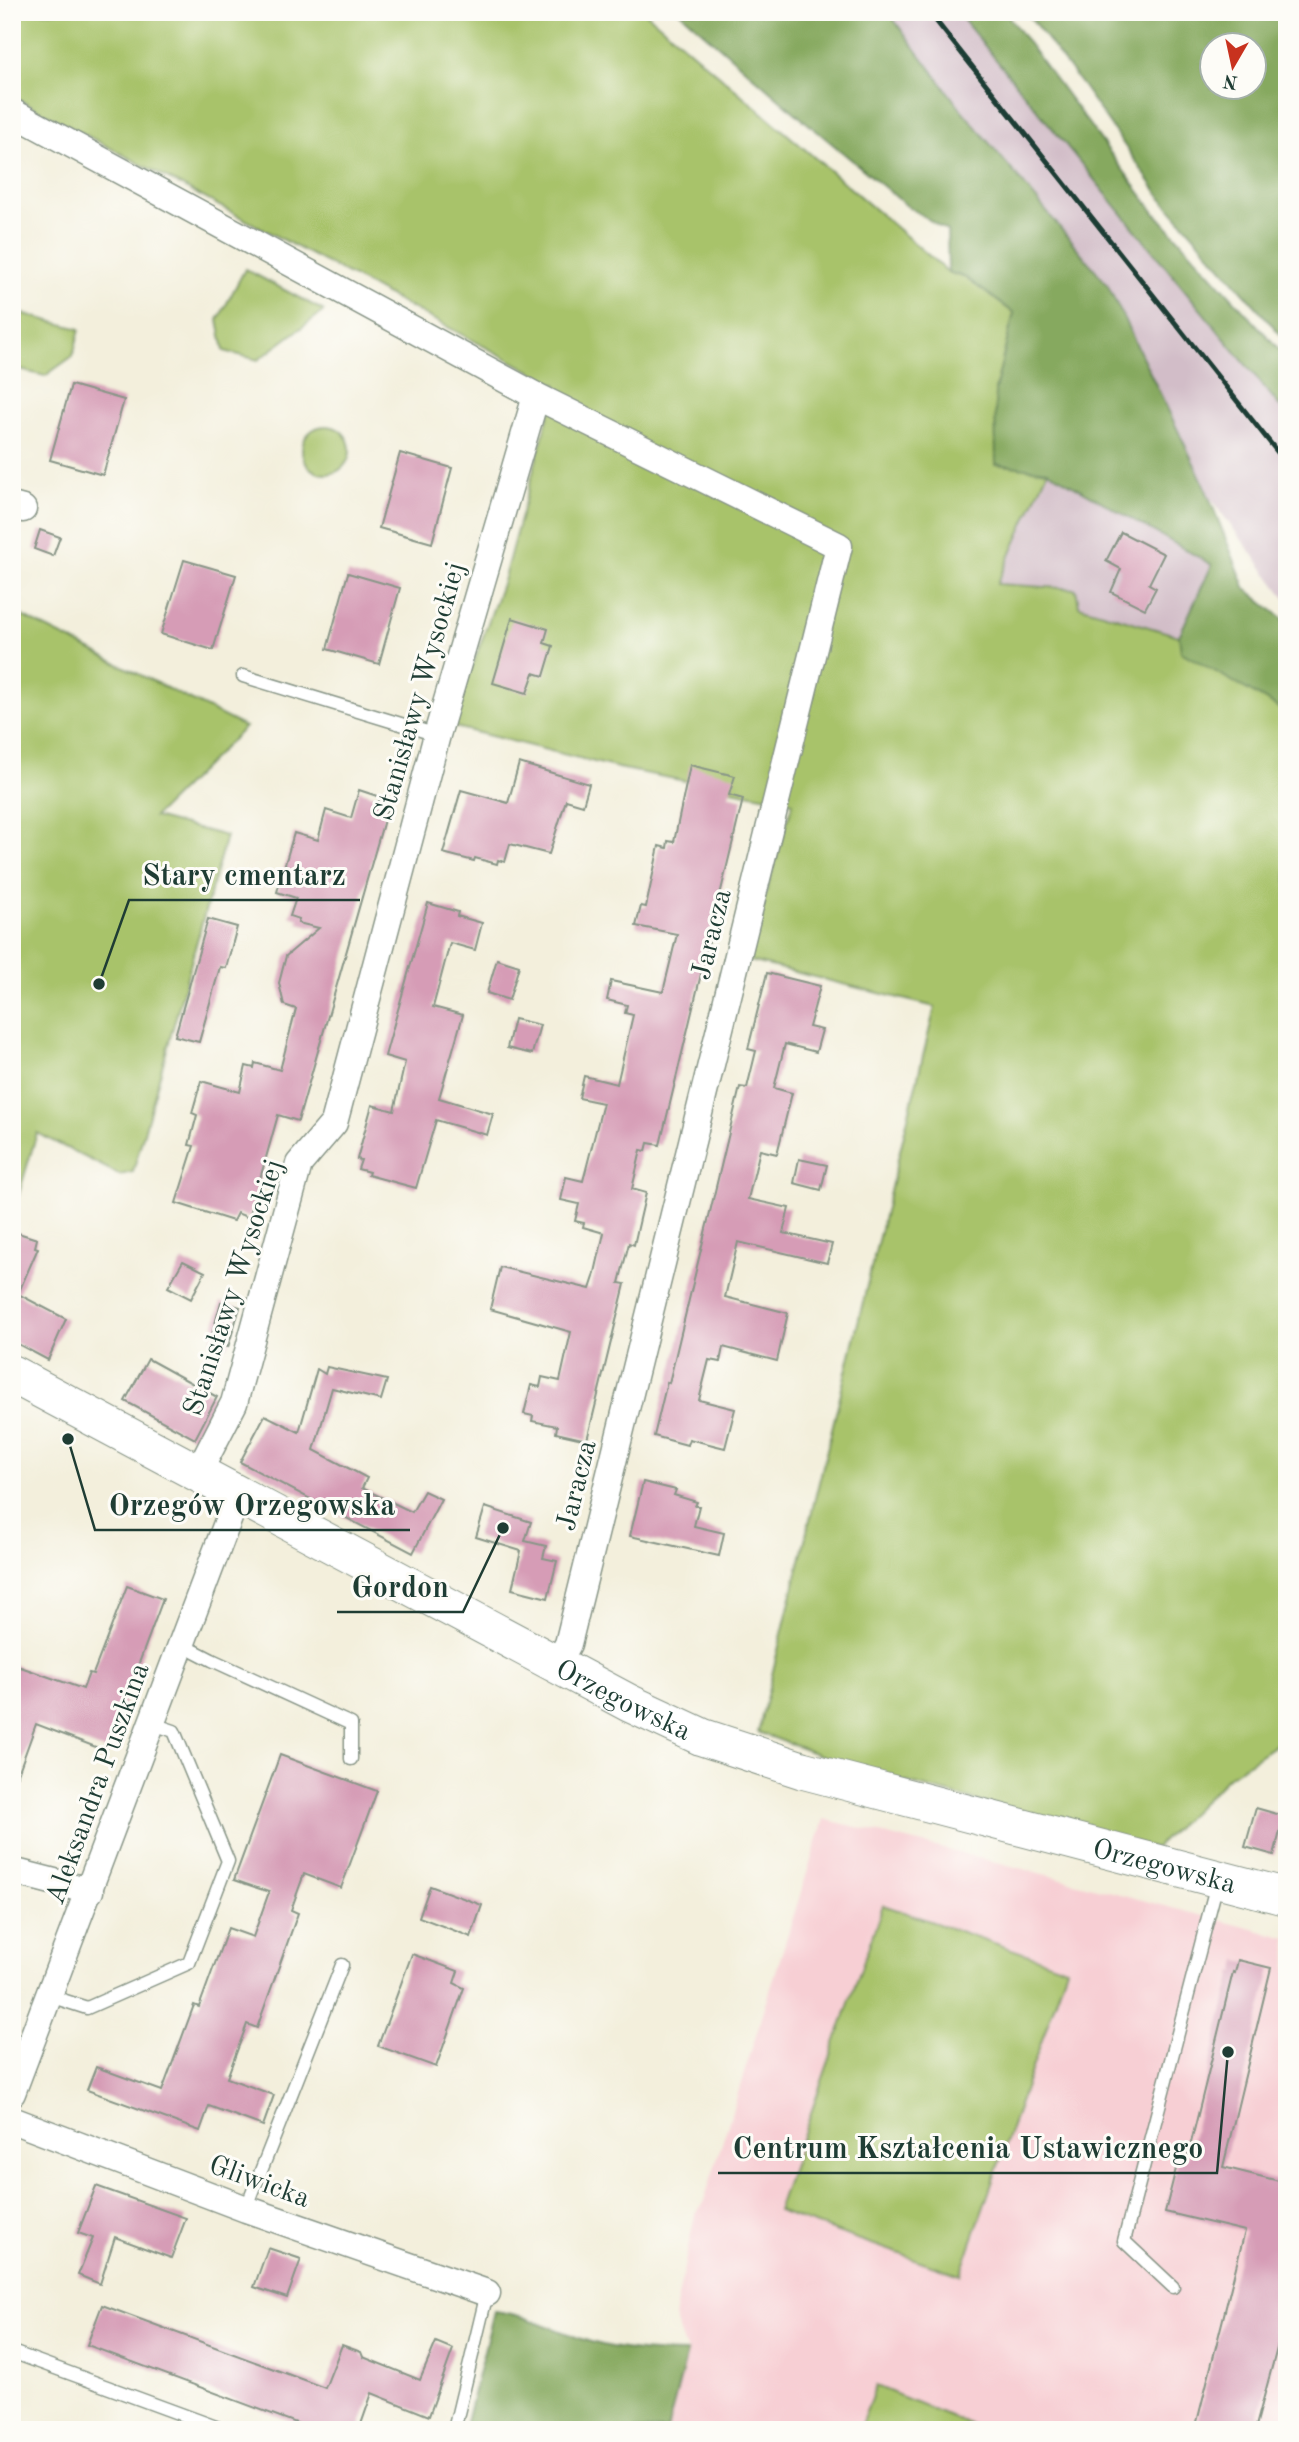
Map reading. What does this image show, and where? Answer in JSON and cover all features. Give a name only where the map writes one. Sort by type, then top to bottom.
[{"type":"street","points":[[12,112],[536,396]]},
{"type":"street","name":"Stanisławy Wysockiej","points":[[198,1474],[234,1403],[299,1164],[334,1123],[437,735],[536,396]]},
{"type":"street","name":"Jaracza","points":[[536,396],[839,546],[568,1644],[556,1664]]},
{"type":"street","name":"Orzegowska","points":[[12,1374],[629,1703],[702,1737],[751,1755],[1287,1897]]},
{"type":"street","name":"Aleksandra Puszkina","points":[[12,2093],[238,1494]]},
{"type":"street","points":[[12,1871],[90,1891]]},
{"type":"street","name":"Gliwicka","points":[[12,2120],[246,2209],[488,2293]]},
{"type":"lane","points":[[243,676],[437,735]]},
{"type":"lane","points":[[180,1643],[351,1724],[351,1759]]},
{"type":"lane","points":[[50,1996],[87,2008],[190,1963],[228,1861],[174,1731],[153,1724]]},
{"type":"lane","points":[[1173,2287],[1125,2241],[1218,1880]]},
{"type":"lane","points":[[246,2209],[342,1965]]},
{"type":"lane","points":[[454,2430],[488,2293]]},
{"type":"lane","points":[[12,2352],[224,2430]]},
{"type":"shaded area","points":[[844,12],[957,12],[1287,415],[1287,600]]},
{"type":"shaded area","points":[[1048,471],[1213,565],[1179,636],[997,584]]},
{"type":"shaded area","points":[[824,1819],[1287,1938],[1287,2430],[667,2430],[687,2353],[674,2317],[695,2214],[703,2204]]},
{"type":"green space","points":[[12,12],[645,12],[948,272],[966,278],[1014,313],[995,390],[1048,471],[997,584],[1076,589],[1079,606],[1179,636],[1182,652],[1281,709],[1287,719],[1287,1737],[1229,1776],[1155,1848],[857,1769],[758,1732],[935,1007],[746,960],[793,802],[618,768],[451,726],[503,581],[557,385],[12,96]]},
{"type":"green space","points":[[680,12],[888,12],[960,108],[1107,284],[1202,480],[1246,589],[1287,622],[1287,719],[1281,709],[1181,652],[1179,636],[1212,565],[1048,471],[996,464],[995,390],[1014,313],[966,278],[948,272],[947,231],[907,206]]},
{"type":"green space","points":[[957,12],[1005,12],[1156,214],[1287,358],[1287,415]]},
{"type":"green space","points":[[1026,12],[1287,12],[1287,342],[1162,199],[1084,88]]},
{"type":"green space","points":[[245,269],[324,311],[258,360],[224,351],[218,320]]},
{"type":"green space","points":[[12,311],[80,329],[73,356],[45,376],[12,368]]},
{"type":"green space","points":[[326,426],[343,433],[350,450],[343,467],[326,474],[309,467],[302,450],[309,433]]},
{"type":"green space","points":[[12,611],[245,727],[154,817],[226,836],[133,1172],[120,1175],[37,1133],[14,1210]]},
{"type":"green space","points":[[883,1905],[1067,1968],[960,2275],[777,2211]]},
{"type":"green space","points":[[494,2311],[520,2316],[615,2348],[687,2353],[667,2430],[464,2430]]},
{"type":"green space","points":[[876,2386],[977,2427],[976,2430],[859,2430]]},
{"type":"building","points":[[71,385],[124,400],[103,475],[50,460]]},
{"type":"building","points":[[400,453],[452,468],[432,543],[379,528]]},
{"type":"building","points":[[40,530],[60,537],[53,556],[34,549]]},
{"type":"building","points":[[1121,532],[1164,554],[1149,584],[1156,588],[1145,609],[1111,592],[1121,569],[1106,561]]},
{"type":"building","points":[[184,560],[236,575],[213,650],[161,634]]},
{"type":"building","points":[[348,573],[400,588],[379,664],[327,649]]},
{"type":"building","points":[[512,618],[548,629],[544,643],[553,646],[544,676],[534,673],[527,693],[493,683]]},
{"type":"building","points":[[519,763],[589,784],[583,805],[566,800],[549,854],[510,844],[505,862],[498,860],[497,864],[443,853],[461,790],[508,803]]},
{"type":"building","points":[[690,765],[735,776],[729,795],[743,799],[660,1145],[648,1143],[646,1151],[641,1150],[632,1189],[646,1193],[634,1245],[629,1243],[619,1283],[625,1284],[587,1440],[556,1433],[557,1426],[532,1421],[533,1416],[524,1414],[531,1385],[540,1387],[542,1377],[560,1381],[571,1332],[490,1309],[500,1267],[590,1289],[604,1233],[583,1227],[584,1223],[575,1221],[579,1204],[561,1200],[566,1177],[583,1181],[603,1103],[579,1098],[584,1076],[617,1084],[633,1015],[625,1013],[627,1005],[607,1000],[611,981],[663,992],[677,934],[636,926],[641,906],[646,907],[659,846],[667,848],[668,841],[674,842]]},
{"type":"building","points":[[359,790],[380,797],[378,804],[388,806],[298,1121],[278,1115],[249,1218],[237,1213],[233,1221],[176,1203],[194,1146],[189,1145],[197,1115],[192,1113],[201,1081],[240,1092],[246,1066],[254,1068],[255,1063],[280,1070],[296,1009],[284,1005],[279,983],[286,956],[319,928],[298,923],[299,919],[290,916],[296,898],[277,892],[294,833],[318,840],[326,810],[351,818]]},
{"type":"building","points":[[428,903],[458,912],[457,916],[482,923],[475,950],[450,943],[433,1007],[463,1015],[439,1098],[493,1114],[487,1135],[436,1120],[416,1188],[368,1175],[369,1172],[358,1169],[361,1160],[357,1159],[372,1105],[394,1111],[405,1062],[385,1056]]},
{"type":"building","points":[[208,919],[237,927],[226,968],[220,967],[199,1042],[175,1036]]},
{"type":"building","points":[[497,959],[519,966],[509,1000],[487,993]]},
{"type":"building","points":[[767,973],[820,986],[809,1027],[822,1030],[816,1052],[785,1044],[774,1088],[792,1093],[777,1154],[760,1150],[748,1199],[789,1208],[783,1233],[832,1244],[827,1263],[738,1242],[725,1297],[788,1313],[777,1361],[723,1347],[720,1362],[709,1360],[699,1400],[735,1409],[725,1448],[689,1439],[687,1445],[654,1436],[740,1087],[747,1088],[756,1051],[748,1049]]},
{"type":"building","points":[[514,1019],[540,1025],[532,1054],[507,1048]]},
{"type":"building","points":[[799,1159],[827,1165],[821,1190],[794,1183]]},
{"type":"building","points":[[12,1231],[37,1239],[35,1247],[38,1248],[18,1294],[66,1319],[48,1360],[12,1341]]},
{"type":"building","points":[[183,1261],[205,1272],[191,1299],[168,1287]]},
{"type":"building","points":[[221,1302],[240,1307],[228,1347],[210,1342]]},
{"type":"building","points":[[148,1359],[217,1397],[195,1439],[125,1401]]},
{"type":"building","points":[[327,1367],[387,1380],[381,1400],[332,1388],[314,1450],[367,1478],[362,1488],[412,1512],[424,1491],[441,1499],[413,1553],[240,1462],[265,1415],[299,1432],[317,1369],[325,1374]]},
{"type":"building","points":[[643,1482],[676,1490],[674,1495],[697,1502],[695,1506],[699,1506],[694,1526],[724,1533],[719,1556],[630,1536]]},
{"type":"building","points":[[485,1507],[531,1522],[525,1541],[546,1546],[543,1558],[557,1561],[548,1598],[512,1589],[521,1551],[476,1537]]},
{"type":"building","points":[[127,1586],[163,1599],[106,1751],[36,1724],[15,1782],[12,1782],[12,1664],[83,1689],[89,1673],[93,1674]]},
{"type":"building","points":[[280,1755],[377,1791],[341,1888],[304,1874],[291,1910],[298,1913],[257,2028],[247,2024],[227,2078],[274,2095],[263,2126],[209,2106],[200,2131],[87,2090],[96,2067],[162,2091],[194,2005],[199,2007],[228,1928],[253,1937],[269,1892],[234,1880]]},
{"type":"building","points":[[1256,1808],[1284,1816],[1274,1855],[1245,1847]]},
{"type":"building","points":[[430,1886],[482,1905],[471,1937],[419,1917]]},
{"type":"building","points":[[412,1954],[458,1971],[454,1983],[464,1988],[436,2067],[378,2046]]},
{"type":"building","points":[[1238,1960],[1271,1968],[1223,2167],[1287,2183],[1287,2311],[1255,2430],[1195,2430],[1245,2231],[1165,2212],[1179,2157],[1187,2159]]},
{"type":"building","points":[[96,2186],[186,2218],[171,2258],[115,2237],[100,2284],[78,2275],[93,2238],[78,2233]]},
{"type":"building","points":[[268,2248],[301,2259],[287,2298],[254,2287]]},
{"type":"building","points":[[102,2305],[325,2388],[342,2345],[361,2352],[363,2357],[420,2380],[436,2342],[453,2349],[429,2416],[372,2393],[359,2430],[315,2430],[87,2345]]},
{"type":"railway","points":[[929,12],[1287,464]]},
{"type":"place","name":"Stary cmentarz","points":[[99,984]]},
{"type":"place","name":"Orzegów Orzegowska","points":[[68,1439]]},
{"type":"place","name":"Gordon","points":[[503,1528]]},
{"type":"place","name":"Centrum Kształcenia Ustawicznego","points":[[1228,2052]]}]
